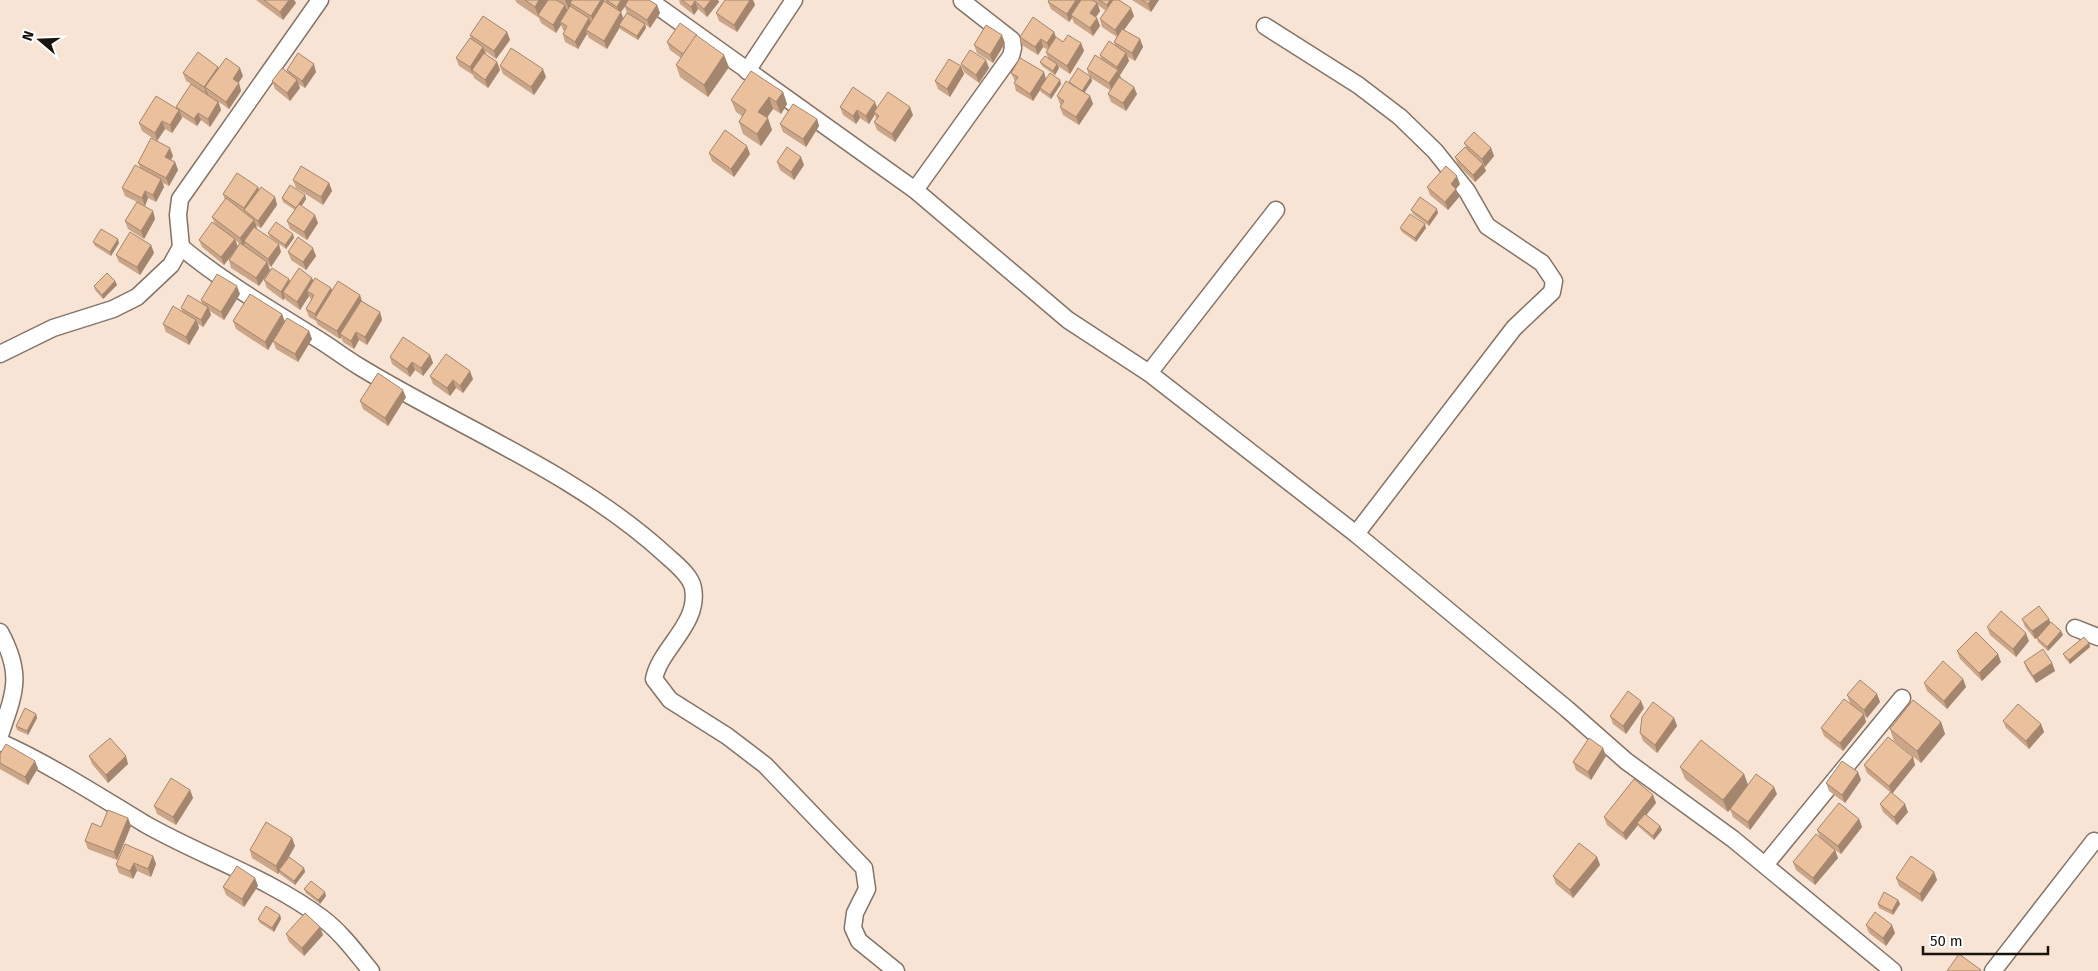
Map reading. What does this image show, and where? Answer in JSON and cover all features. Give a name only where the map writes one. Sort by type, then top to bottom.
[{"type":"street","points":[[0,354],[53,328],[113,309],[137,297],[171,265],[181,248],[178,215],[180,199],[320,0]]},
{"type":"street","points":[[649,0],[915,190],[1068,320],[1149,373],[1356,534],[1626,761],[1765,865],[1893,971]]},
{"type":"street","points":[[747,71],[794,0]]},
{"type":"street","points":[[915,190],[1011,56],[1013,48],[1012,40],[962,0]]},
{"type":"street","points":[[1265,26],[1358,85],[1400,117],[1435,151],[1461,184],[1487,226],[1542,263],[1554,281],[1552,292],[1514,328],[1356,534]]},
{"type":"street","points":[[1149,373],[1276,210]]},
{"type":"street","points":[[181,248],[210,271],[358,366],[433,409],[504,446],[608,509],[675,563],[693,585],[693,603],[682,630],[657,666],[654,679],[670,700],[728,736],[766,765],[864,868],[867,889],[855,913],[853,928],[859,941],[896,971]]},
{"type":"street","points":[[2075,628],[2098,637]]},
{"type":"street","points":[[0,632],[14,660],[15,677],[10,706],[0,735]]},
{"type":"street","points":[[1765,865],[1902,698]]},
{"type":"street","points":[[0,742],[74,779],[146,824],[287,896],[323,919],[353,948],[371,971]]},
{"type":"street","points":[[1993,971],[2094,841]]},
{"type":"building","points":[[264,0],[289,0],[280,12]]},
{"type":"building","points":[[525,0],[539,0],[535,7]]},
{"type":"building","points":[[548,0],[556,0],[565,5],[553,25],[538,15]]},
{"type":"building","points":[[572,0],[601,0],[591,16],[570,3]]},
{"type":"building","points":[[606,0],[621,0],[617,7]]},
{"type":"building","points":[[628,0],[649,0],[657,5],[647,20],[625,6]]},
{"type":"building","points":[[682,0],[711,0],[704,9],[695,1],[691,7]]},
{"type":"building","points":[[725,0],[750,0],[734,25],[716,13]]},
{"type":"building","points":[[1049,0],[1076,0],[1067,14],[1048,2]]},
{"type":"building","points":[[1081,0],[1092,0],[1097,3],[1090,13],[1097,18],[1090,28],[1071,15]]},
{"type":"building","points":[[1099,0],[1110,0],[1107,5]]},
{"type":"building","points":[[1113,0],[1119,0],[1131,8],[1115,30],[1100,19]]},
{"type":"building","points":[[1142,0],[1151,0],[1148,4]]},
{"type":"building","points":[[604,1],[621,12],[604,41],[586,30]]},
{"type":"building","points":[[570,6],[589,18],[575,42],[563,34],[567,26],[560,22]]},
{"type":"building","points":[[627,13],[645,24],[637,36],[619,25]]},
{"type":"building","points":[[483,16],[507,32],[494,51],[470,35]]},
{"type":"building","points":[[1033,17],[1054,32],[1047,43],[1041,39],[1035,47],[1020,37]]},
{"type":"building","points":[[680,23],[697,35],[683,54],[667,42]]},
{"type":"building","points":[[986,25],[1002,35],[990,55],[974,45]]},
{"type":"building","points":[[1122,29],[1140,39],[1132,53],[1114,42]]},
{"type":"building","points":[[696,35],[724,55],[704,85],[676,65]]},
{"type":"building","points":[[1068,35],[1081,43],[1067,66],[1046,52],[1056,37],[1063,42]]},
{"type":"building","points":[[470,38],[483,47],[470,67],[456,58]]},
{"type":"building","points":[[1109,41],[1126,53],[1117,67],[1100,55]]},
{"type":"building","points":[[511,48],[543,69],[531,87],[500,66]]},
{"type":"building","points":[[970,50],[986,60],[976,75],[961,64]]},
{"type":"building","points":[[198,52],[218,67],[204,87],[183,73]]},
{"type":"building","points":[[298,53],[314,64],[302,81],[287,70]]},
{"type":"building","points":[[484,53],[497,62],[485,80],[472,70]]},
{"type":"building","points":[[1095,55],[1118,70],[1109,83],[1087,69]]},
{"type":"building","points":[[1045,56],[1057,64],[1053,71],[1040,62]]},
{"type":"building","points":[[226,58],[240,68],[233,79],[239,83],[226,102],[205,87]]},
{"type":"building","points":[[1020,58],[1044,72],[1030,94],[1014,83],[1018,77],[1011,73]]},
{"type":"building","points":[[949,59],[961,66],[947,89],[935,81]]},
{"type":"building","points":[[282,68],[297,80],[287,93],[272,81]]},
{"type":"building","points":[[1078,68],[1091,77],[1082,91],[1069,82]]},
{"type":"building","points":[[751,71],[783,92],[776,102],[769,97],[758,112],[768,118],[757,134],[739,122],[746,110],[731,100]]},
{"type":"building","points":[[1050,73],[1060,80],[1050,95],[1040,88]]},
{"type":"building","points":[[1119,77],[1134,87],[1123,103],[1108,94]]},
{"type":"building","points":[[1066,81],[1090,96],[1076,117],[1060,107],[1064,101],[1057,96]]},
{"type":"building","points":[[191,84],[218,102],[208,119],[198,113],[194,119],[176,107]]},
{"type":"building","points":[[853,87],[875,102],[866,116],[857,110],[853,116],[840,107]]},
{"type":"building","points":[[888,92],[910,107],[892,134],[874,122],[879,116],[874,112]]},
{"type":"building","points":[[156,96],[179,110],[170,125],[162,121],[155,133],[139,123]]},
{"type":"building","points":[[793,104],[817,119],[803,139],[780,124]]},
{"type":"building","points":[[725,130],[747,146],[731,169],[709,153]]},
{"type":"building","points":[[1474,132],[1491,148],[1482,159],[1464,143]]},
{"type":"building","points":[[151,138],[170,148],[165,157],[175,162],[166,178],[138,163]]},
{"type":"building","points":[[787,147],[801,157],[791,172],[777,162]]},
{"type":"building","points":[[1465,147],[1483,164],[1473,175],[1455,157]]},
{"type":"building","points":[[135,165],[161,179],[153,195],[145,191],[142,198],[122,188]]},
{"type":"building","points":[[301,166],[329,183],[321,197],[293,180]]},
{"type":"building","points":[[1446,166],[1457,176],[1451,184],[1456,189],[1445,202],[1427,187]]},
{"type":"building","points":[[237,173],[258,187],[244,208],[223,194]]},
{"type":"building","points":[[290,185],[305,195],[296,208],[282,198]]},
{"type":"building","points":[[261,187],[275,197],[258,221],[244,210]]},
{"type":"building","points":[[1420,197],[1437,209],[1428,222],[1411,210]]},
{"type":"building","points":[[226,198],[254,220],[240,238],[212,217]]},
{"type":"building","points":[[137,202],[153,211],[141,231],[125,221]]},
{"type":"building","points":[[299,204],[315,215],[304,232],[287,221]]},
{"type":"building","points":[[1410,214],[1425,224],[1415,238],[1400,228]]},
{"type":"building","points":[[212,222],[235,239],[221,257],[199,240]]},
{"type":"building","points":[[276,222],[293,234],[285,245],[268,233]]},
{"type":"building","points":[[254,227],[279,244],[268,259],[244,241]]},
{"type":"building","points":[[101,229],[118,239],[110,252],[93,242]]},
{"type":"building","points":[[130,232],[151,245],[137,267],[116,255]]},
{"type":"building","points":[[298,237],[313,248],[303,262],[288,252]]},
{"type":"building","points":[[240,243],[267,262],[256,278],[229,260]]},
{"type":"building","points":[[272,268],[289,279],[281,292],[264,280]]},
{"type":"building","points":[[299,268],[312,278],[297,302],[283,292]]},
{"type":"building","points":[[107,273],[115,281],[102,295],[94,286]]},
{"type":"building","points":[[217,274],[237,286],[221,312],[201,300]]},
{"type":"building","points":[[315,278],[331,288],[315,314],[306,309],[314,295],[307,291]]},
{"type":"building","points":[[338,281],[360,295],[337,331],[315,318]]},
{"type":"building","points":[[250,294],[282,314],[265,342],[233,321]]},
{"type":"building","points":[[188,295],[208,307],[201,320],[181,308]]},
{"type":"building","points":[[361,301],[380,312],[365,337],[356,332],[351,341],[340,334]]},
{"type":"building","points":[[173,306],[196,320],[186,337],[163,324]]},
{"type":"building","points":[[287,318],[309,331],[295,354],[273,341]]},
{"type":"building","points":[[403,337],[430,355],[421,368],[412,362],[407,369],[390,357]]},
{"type":"building","points":[[446,354],[470,371],[460,386],[453,380],[447,388],[430,376]]},
{"type":"building","points":[[378,373],[403,390],[385,418],[360,401]]},
{"type":"building","points":[[2039,606],[2049,619],[2032,631],[2022,619]]},
{"type":"building","points":[[2001,611],[2026,633],[2013,649],[1987,627]]},
{"type":"building","points":[[2051,622],[2061,631],[2047,647],[2037,638]]},
{"type":"building","points":[[1976,632],[1998,654],[1979,673],[1957,651]]},
{"type":"building","points":[[2084,637],[2089,643],[2069,660],[2063,654]]},
{"type":"building","points":[[2043,649],[2052,663],[2033,676],[2024,662]]},
{"type":"building","points":[[1943,661],[1963,679],[1944,701],[1924,683]]},
{"type":"building","points":[[1860,680],[1877,694],[1864,710],[1847,695]]},
{"type":"building","points":[[1628,691],[1641,701],[1623,726],[1610,716]]},
{"type":"building","points":[[1844,699],[1864,714],[1840,743],[1821,728]]},
{"type":"building","points":[[1913,700],[1941,722],[1917,751],[1890,729]]},
{"type":"building","points":[[1653,702],[1674,718],[1655,745],[1640,733],[1642,717]]},
{"type":"building","points":[[2018,704],[2041,724],[2026,741],[2003,721]]},
{"type":"building","points":[[25,708],[36,714],[27,731],[16,726]]},
{"type":"building","points":[[1888,737],[1913,757],[1889,786],[1864,765]]},
{"type":"building","points":[[110,738],[126,756],[106,775],[89,756]]},
{"type":"building","points":[[1589,738],[1603,748],[1588,772],[1573,762]]},
{"type":"building","points":[[1701,740],[1744,774],[1723,800],[1680,767]]},
{"type":"building","points":[[6,744],[35,761],[25,777],[0,763],[0,754]]},
{"type":"building","points":[[1842,761],[1858,772],[1842,795],[1826,783]]},
{"type":"building","points":[[1756,774],[1774,787],[1748,822],[1730,809]]},
{"type":"building","points":[[171,778],[190,790],[173,817],[154,806]]},
{"type":"building","points":[[1634,779],[1653,795],[1623,833],[1604,817]]},
{"type":"building","points":[[1891,792],[1905,804],[1894,817],[1880,804]]},
{"type":"building","points":[[1839,803],[1859,819],[1838,846],[1817,830]]},
{"type":"building","points":[[108,810],[128,818],[114,852],[85,841],[92,823],[101,827]]},
{"type":"building","points":[[1645,814],[1660,826],[1653,836],[1637,823]]},
{"type":"building","points":[[266,822],[292,838],[276,866],[250,850]]},
{"type":"building","points":[[1816,834],[1835,850],[1813,878],[1793,862]]},
{"type":"building","points":[[1579,843],[1597,857],[1570,890],[1553,876]]},
{"type":"building","points":[[125,844],[153,856],[148,869],[134,863],[130,871],[116,865]]},
{"type":"building","points":[[1911,856],[1934,872],[1920,894],[1896,878]]},
{"type":"building","points":[[289,857],[304,868],[294,881],[279,870]]},
{"type":"building","points":[[237,866],[255,878],[242,899],[223,887]]},
{"type":"building","points":[[311,881],[325,892],[318,900],[304,889]]},
{"type":"building","points":[[1884,892],[1898,900],[1892,911],[1878,904]]},
{"type":"building","points":[[266,906],[280,915],[272,928],[258,919]]},
{"type":"building","points":[[1875,912],[1892,925],[1883,938],[1866,925]]},
{"type":"building","points":[[305,913],[320,927],[302,948],[286,934]]},
{"type":"building","points":[[1959,954],[1981,970],[1947,971]]}]
